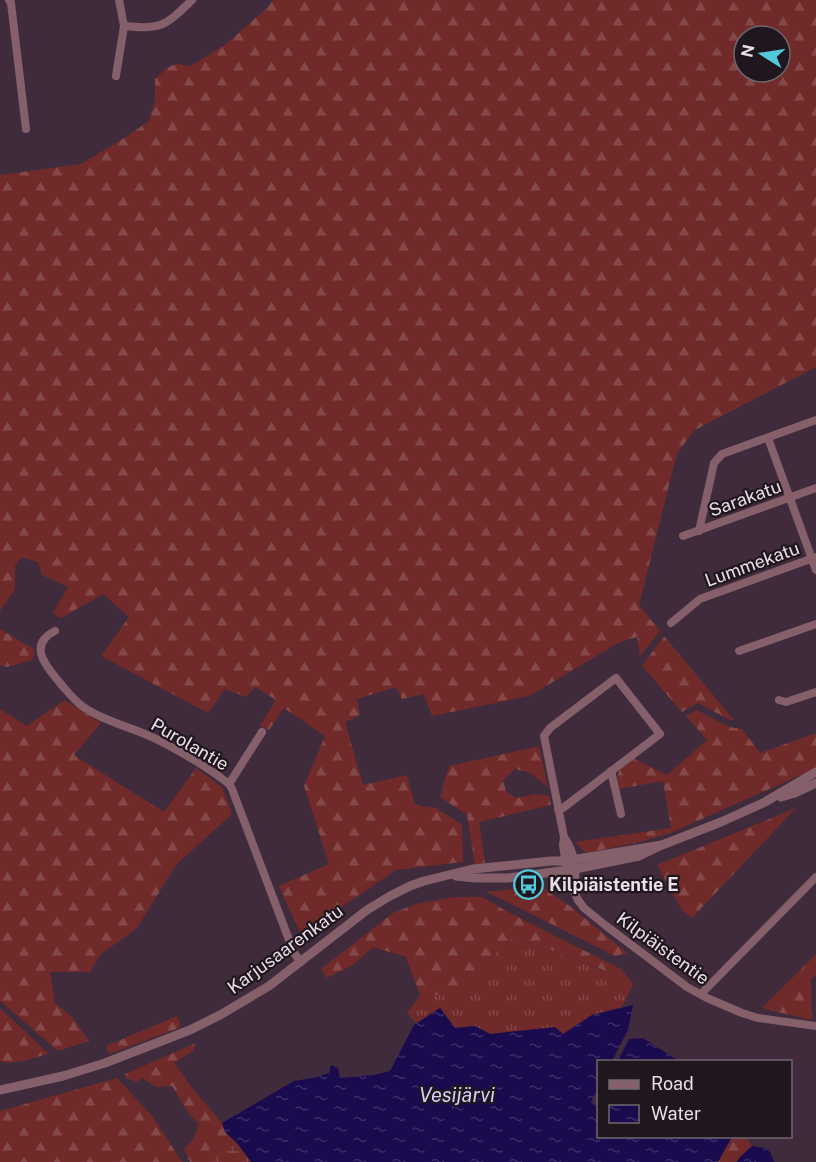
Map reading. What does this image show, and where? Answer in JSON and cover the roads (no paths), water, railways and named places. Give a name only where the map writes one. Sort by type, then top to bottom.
[{"type":"street","points":[[9,0],[26,129]]},
{"type":"street","points":[[116,76],[124,26],[119,0]]},
{"type":"street","points":[[124,26],[159,27],[170,21],[192,0]]},
{"type":"street","points":[[699,531],[714,463],[722,454],[816,420]]},
{"type":"street","points":[[768,438],[814,558],[816,570]]},
{"type":"street","name":"Sarakatu","points":[[683,536],[816,488]]},
{"type":"street","name":"Lummekatu","points":[[671,623],[700,600],[814,558]]},
{"type":"street","points":[[739,651],[816,624]]},
{"type":"street","name":"Purolantie","points":[[55,631],[46,636],[41,656],[44,663],[73,698],[100,715],[159,740],[229,784],[294,953],[301,962]]},
{"type":"street","name":"Kilpiäistentie","points":[[611,771],[660,734],[616,678],[550,728],[544,736],[564,837],[572,852],[568,878],[584,908],[687,987],[720,1005],[758,1018],[816,1026]]},
{"type":"street","points":[[779,700],[786,702],[816,692]]},
{"type":"street","points":[[229,784],[262,732]]},
{"type":"street","points":[[558,809],[563,808],[611,771],[621,814]]},
{"type":"street","name":"Karjusaarenkatu","points":[[0,1090],[94,1067],[190,1030],[269,986],[367,910],[390,896],[424,881],[451,875],[508,878],[570,865],[639,856],[662,844],[721,822],[765,802],[816,772]]},
{"type":"street","name":"Karjusaarenkatu","points":[[765,802],[795,793],[816,783]]},
{"type":"street","points":[[702,995],[816,877]]},
{"type":"water","name":"Vesijärvi","points":[[633,1005],[628,1030],[613,1060],[597,1060],[597,1090],[591,1102],[595,1106],[597,1101],[597,1138],[731,1138],[718,1162],[251,1162],[237,1143],[225,1132],[222,1123],[294,1081],[329,1073],[331,1065],[338,1068],[340,1078],[390,1071],[414,1025],[440,1008],[455,1028],[475,1026],[490,1034],[555,1027],[563,1034],[592,1015]]},
{"type":"water","points":[[643,1038],[679,1060],[618,1060],[629,1039]]},
{"type":"water","points":[[752,1146],[769,1149],[774,1162],[737,1162]]},
{"type":"place","name":"Kilpiäistentie E","points":[[528,884]]}]
